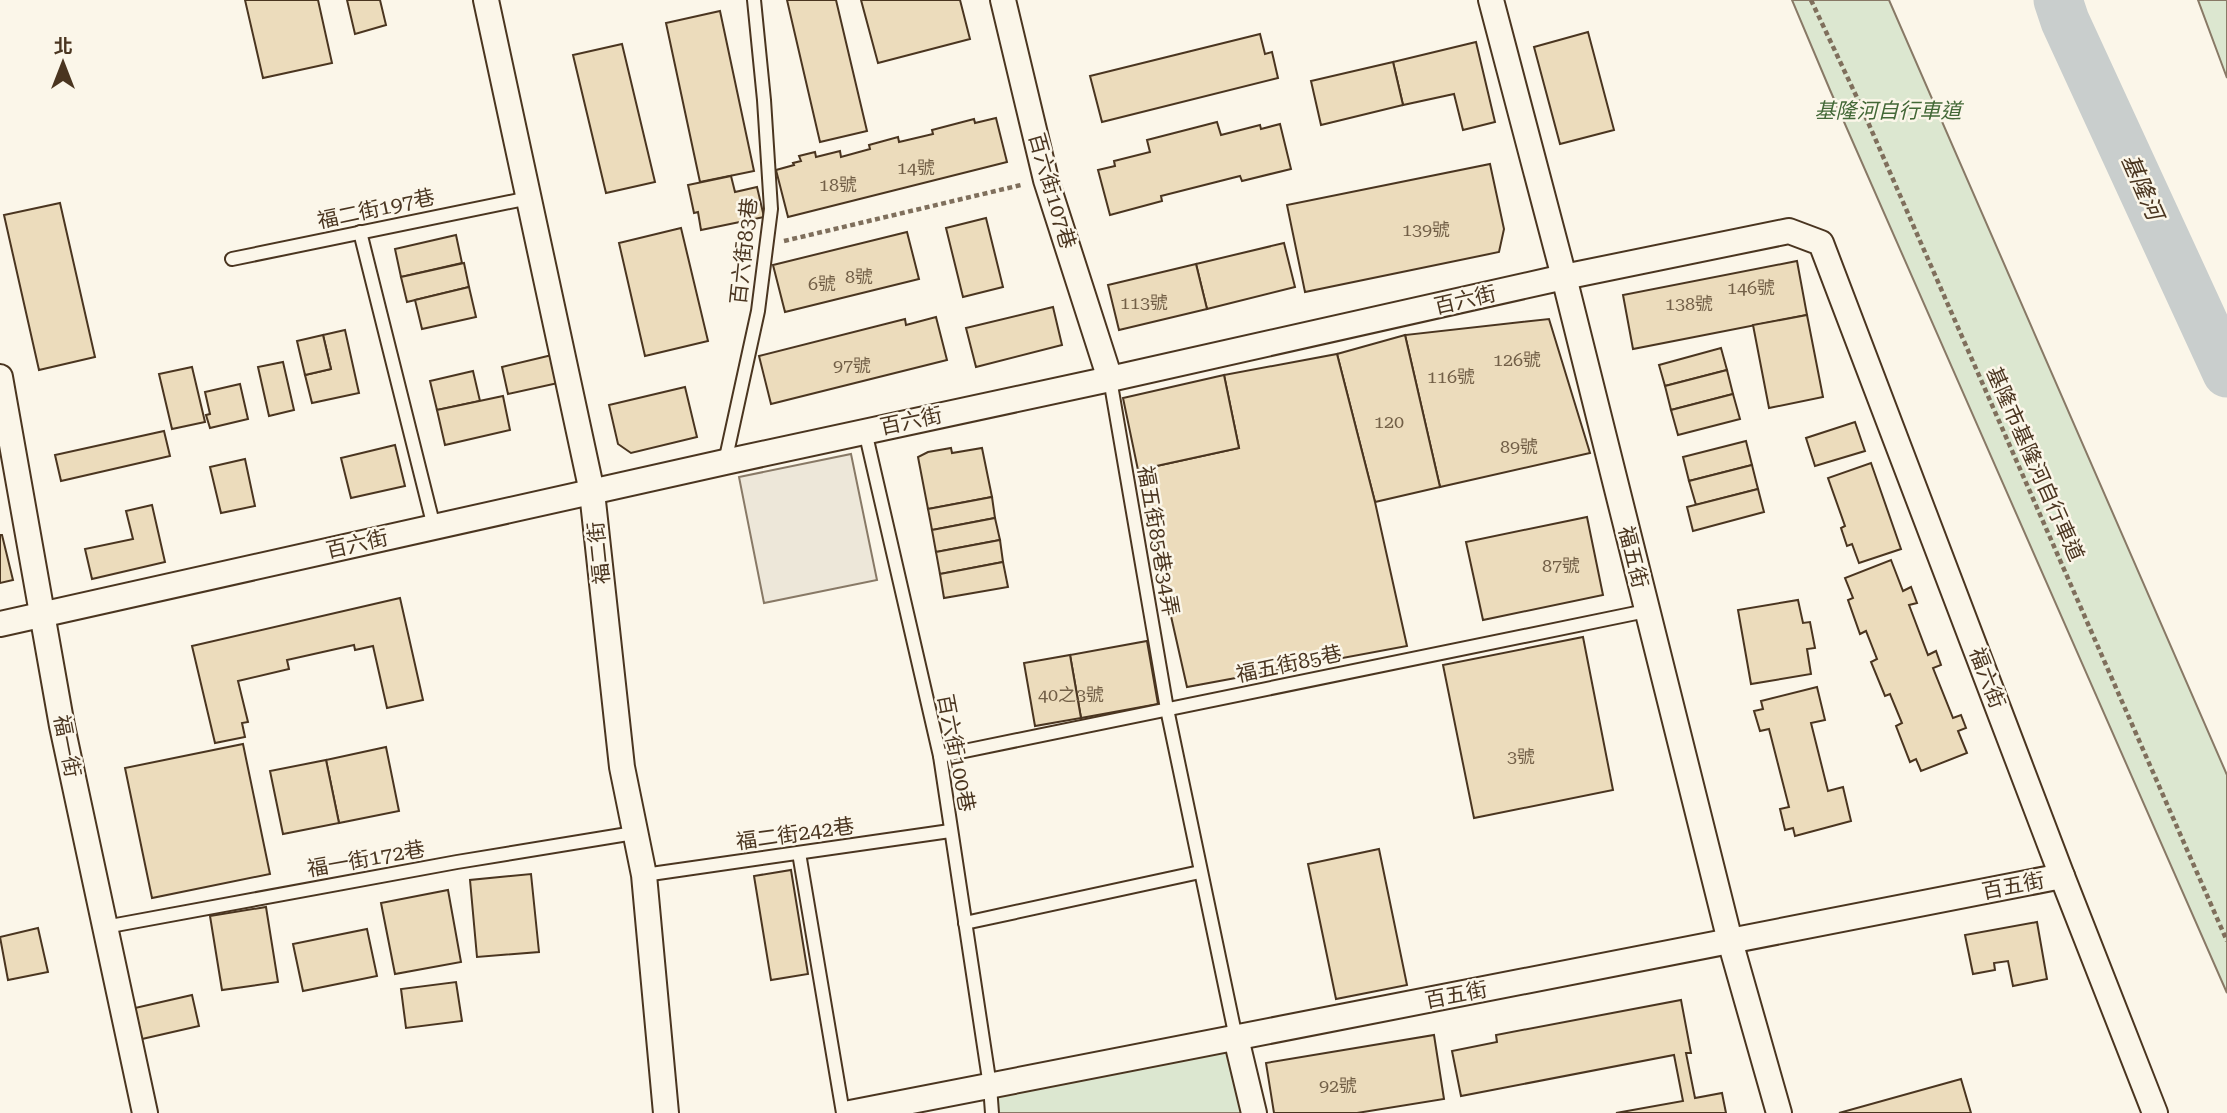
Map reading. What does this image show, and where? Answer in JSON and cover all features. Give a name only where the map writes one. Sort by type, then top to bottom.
[{"type":"street","name":"福二街","points":[[486,0],[592,492],[622,767],[644,875],[666,1113]]},
{"type":"street","name":"百六街107巷","points":[[1003,0],[1046,180],[1110,379]]},
{"type":"street","name":"福五街","points":[[1492,0],[1730,941],[1779,1113]]},
{"type":"street","name":"百六街","points":[[0,624],[1563,277],[1789,231],[1821,243]]},
{"type":"street","name":"福六街","points":[[1821,243],[2155,1113]]},
{"type":"street","name":"福一街","points":[[0,377],[62,726],[145,1113]]},
{"type":"street","name":"百五街","points":[[850,1113],[2062,876]]},
{"type":"street","points":[[1236,1038],[1254,1113]]},
{"type":"lane","name":"百六街83巷","points":[[725,462],[758,311],[771,209],[754,0]]},
{"type":"lane","name":"福二街197巷","points":[[232,259],[529,198]]},
{"type":"lane","points":[[360,232],[434,527]]},
{"type":"lane","name":"福五街85巷34弄","points":[[1110,379],[1167,709],[1236,1038]]},
{"type":"lane","name":"百六街100巷","points":[[865,431],[940,756],[992,1113]]},
{"type":"lane","name":"福五街85巷","points":[[940,756],[1646,611]]},
{"type":"lane","name":"福二街242巷","points":[[644,875],[950,831]]},
{"type":"lane","name":"福一街172巷","points":[[105,927],[457,862],[634,833]]},
{"type":"lane","points":[[799,853],[843,1113]]},
{"type":"lane","points":[[965,923],[1200,872]]},
{"type":"path","name":"基隆市基隆河自行車道","points":[[1811,0],[1860,104],[2227,941]]},
{"type":"path","points":[[766,245],[1046,180]]},
{"type":"green space","name":"基隆河自行車道","points":[[1792,0],[1889,0],[2227,775],[2227,993],[1830,90]]},
{"type":"green space","points":[[2198,0],[2227,0],[2227,78]]},
{"type":"green space","points":[[1236,1038],[1250,1113],[992,1113],[990,1086]]},
{"type":"shaded area","points":[[851,454],[877,580],[764,603],[739,477]]},
{"type":"building","points":[[245,0],[318,0],[332,63],[263,78]]},
{"type":"building","points":[[347,0],[380,0],[386,25],[355,34]]},
{"type":"building","points":[[787,0],[836,0],[867,131],[820,142]]},
{"type":"building","points":[[861,0],[960,0],[970,39],[878,63]]},
{"type":"building","points":[[720,11],[754,171],[700,182],[666,23]]},
{"type":"building","points":[[1588,32],[1614,130],[1560,144],[1534,47]]},
{"type":"building","points":[[1260,34],[1265,54],[1272,52],[1278,78],[1102,122],[1090,76]]},
{"type":"building","points":[[1476,42],[1495,122],[1463,130],[1454,94],[1403,105],[1393,62]]},
{"type":"building","points":[[622,44],[655,182],[606,193],[573,55]]},
{"type":"building","points":[[1393,62],[1403,105],[1321,125],[1311,81]]},
{"type":"building","points":[[996,118],[1007,162],[788,217],[776,170],[801,161],[799,156],[815,152],[816,157],[840,151],[841,157],[898,137],[899,142],[933,134],[932,130],[974,119],[975,123]]},
{"type":"building","points":[[1217,122],[1221,135],[1260,125],[1261,129],[1280,124],[1291,169],[1242,181],[1240,176],[1161,196],[1162,201],[1110,215],[1098,170],[1115,166],[1114,161],[1150,152],[1147,140]]},
{"type":"building","points":[[1490,164],[1504,229],[1499,252],[1305,292],[1287,205]]},
{"type":"building","points":[[731,176],[735,192],[757,187],[764,217],[701,230],[698,212],[694,213],[688,185]]},
{"type":"building","points":[[60,203],[95,357],[39,370],[4,215]]},
{"type":"building","points":[[986,218],[1003,287],[963,297],[946,228]]},
{"type":"building","points":[[681,228],[708,341],[645,356],[619,243]]},
{"type":"building","points":[[907,232],[919,279],[785,312],[773,265]]},
{"type":"building","points":[[456,235],[462,263],[401,277],[395,249]]},
{"type":"building","points":[[1284,243],[1295,287],[1207,309],[1196,264]]},
{"type":"building","points":[[1797,261],[1807,315],[1633,349],[1623,295]]},
{"type":"building","points":[[464,263],[469,287],[407,302],[401,277]]},
{"type":"building","points":[[1196,264],[1207,309],[1119,330],[1108,285]]},
{"type":"building","points":[[469,287],[476,317],[422,329],[415,300]]},
{"type":"building","points":[[1053,307],[1062,345],[976,367],[966,328]]},
{"type":"building","points":[[1807,315],[1823,397],[1769,408],[1753,325]]},
{"type":"building","points":[[936,317],[947,360],[771,404],[759,356],[905,319],[906,325]]},
{"type":"building","points":[[1549,319],[1590,453],[1440,487],[1405,335]]},
{"type":"building","points":[[345,330],[359,393],[312,403],[305,375],[331,369],[323,335]]},
{"type":"building","points":[[323,335],[331,369],[305,375],[297,341]]},
{"type":"building","points":[[1405,335],[1440,487],[1375,502],[1337,354]]},
{"type":"building","points":[[1721,348],[1727,370],[1665,386],[1659,365]]},
{"type":"building","points":[[1337,354],[1375,502],[1407,646],[1187,687],[1138,470],[1239,448],[1224,375]]},
{"type":"building","points":[[552,355],[558,383],[508,394],[502,367]]},
{"type":"building","points":[[283,362],[294,410],[269,416],[258,367]]},
{"type":"building","points":[[192,367],[205,422],[172,429],[159,374]]},
{"type":"building","points":[[1727,370],[1733,394],[1671,410],[1665,386]]},
{"type":"building","points":[[473,371],[480,401],[437,410],[430,381]]},
{"type":"building","points":[[1224,375],[1239,448],[1138,470],[1123,398]]},
{"type":"building","points":[[240,384],[248,419],[210,428],[206,415],[210,414],[205,392]]},
{"type":"building","points":[[685,387],[697,437],[631,453],[618,444],[609,405]]},
{"type":"building","points":[[1733,394],[1740,419],[1678,435],[1671,410]]},
{"type":"building","points":[[503,396],[510,430],[445,445],[437,410]]},
{"type":"building","points":[[1855,422],[1865,451],[1815,466],[1806,438]]},
{"type":"building","points":[[164,431],[170,456],[61,481],[55,455]]},
{"type":"building","points":[[1746,441],[1752,465],[1689,481],[1683,457]]},
{"type":"building","points":[[395,445],[405,486],[351,498],[341,458]]},
{"type":"building","points":[[951,448],[952,453],[982,448],[992,497],[928,509],[918,457],[928,452]]},
{"type":"building","points":[[245,459],[255,506],[221,513],[210,467]]},
{"type":"building","points":[[1871,463],[1901,549],[1859,563],[1852,544],[1847,546],[1841,528],[1845,526],[1828,478]]},
{"type":"building","points":[[1752,465],[1758,489],[1696,505],[1689,481]]},
{"type":"building","points":[[1758,489],[1764,512],[1693,531],[1687,507]]},
{"type":"building","points":[[992,497],[995,518],[932,530],[928,509]]},
{"type":"building","points":[[152,505],[165,562],[92,579],[85,549],[133,539],[126,511]]},
{"type":"building","points":[[1587,517],[1603,595],[1483,620],[1466,542]]},
{"type":"building","points":[[995,518],[1000,540],[936,552],[932,530]]},
{"type":"building","points":[[0,535],[13,580],[0,583]]},
{"type":"building","points":[[1000,540],[1003,562],[940,574],[936,552]]},
{"type":"building","points":[[1891,560],[1903,591],[1911,587],[1917,603],[1909,605],[1928,655],[1936,651],[1941,665],[1933,668],[1953,718],[1961,715],[1966,728],[1958,731],[1967,753],[1921,771],[1916,759],[1910,762],[1896,726],[1902,723],[1890,694],[1885,696],[1871,662],[1877,659],[1866,631],[1860,634],[1848,600],[1853,598],[1845,578]]},
{"type":"building","points":[[1003,562],[1008,587],[944,598],[940,574]]},
{"type":"building","points":[[400,598],[423,700],[387,708],[373,646],[355,650],[354,645],[287,660],[289,669],[238,681],[248,722],[242,723],[245,737],[215,743],[192,646]]},
{"type":"building","points":[[1798,600],[1803,623],[1810,622],[1815,648],[1807,649],[1811,674],[1751,684],[1738,610]]},
{"type":"building","points":[[1583,637],[1613,790],[1474,818],[1443,665]]},
{"type":"building","points":[[1147,641],[1158,704],[1081,718],[1070,655]]},
{"type":"building","points":[[1070,655],[1081,718],[1035,726],[1024,663]]},
{"type":"building","points":[[1817,687],[1825,720],[1811,723],[1828,791],[1843,787],[1851,821],[1795,836],[1793,828],[1785,830],[1780,809],[1789,807],[1769,729],[1760,731],[1754,711],[1763,709],[1761,701]]},
{"type":"building","points":[[243,744],[270,874],[152,898],[125,768]]},
{"type":"building","points":[[386,747],[399,811],[339,823],[326,760]]},
{"type":"building","points":[[326,760],[339,823],[283,834],[270,771]]},
{"type":"building","points":[[1379,849],[1407,985],[1336,999],[1308,864]]},
{"type":"building","points":[[791,870],[808,974],[771,980],[754,876]]},
{"type":"building","points":[[531,874],[539,952],[477,957],[470,880]]},
{"type":"building","points":[[448,890],[461,962],[395,974],[381,903]]},
{"type":"building","points":[[266,907],[278,982],[222,990],[210,916]]},
{"type":"building","points":[[2037,922],[2047,979],[2013,986],[2008,961],[1994,963],[1995,970],[1973,974],[1965,935]]},
{"type":"building","points":[[38,928],[48,972],[8,980],[0,937]]},
{"type":"building","points":[[367,929],[377,976],[303,991],[293,944]]},
{"type":"building","points":[[456,982],[462,1021],[406,1028],[401,989]]},
{"type":"building","points":[[192,995],[199,1026],[142,1039],[135,1008]]},
{"type":"building","points":[[1681,1000],[1691,1053],[1686,1053],[1695,1098],[1722,1093],[1726,1113],[1616,1113],[1683,1101],[1674,1055],[1461,1096],[1452,1051],[1497,1042],[1496,1035]]},
{"type":"building","points":[[1434,1035],[1444,1099],[1357,1113],[1274,1113],[1266,1063]]},
{"type":"building","points":[[1961,1079],[1971,1113],[1839,1113]]},
{"type":"waterway","name":"基隆河","points":[[2058,0],[2065,21],[2227,373]]}]
